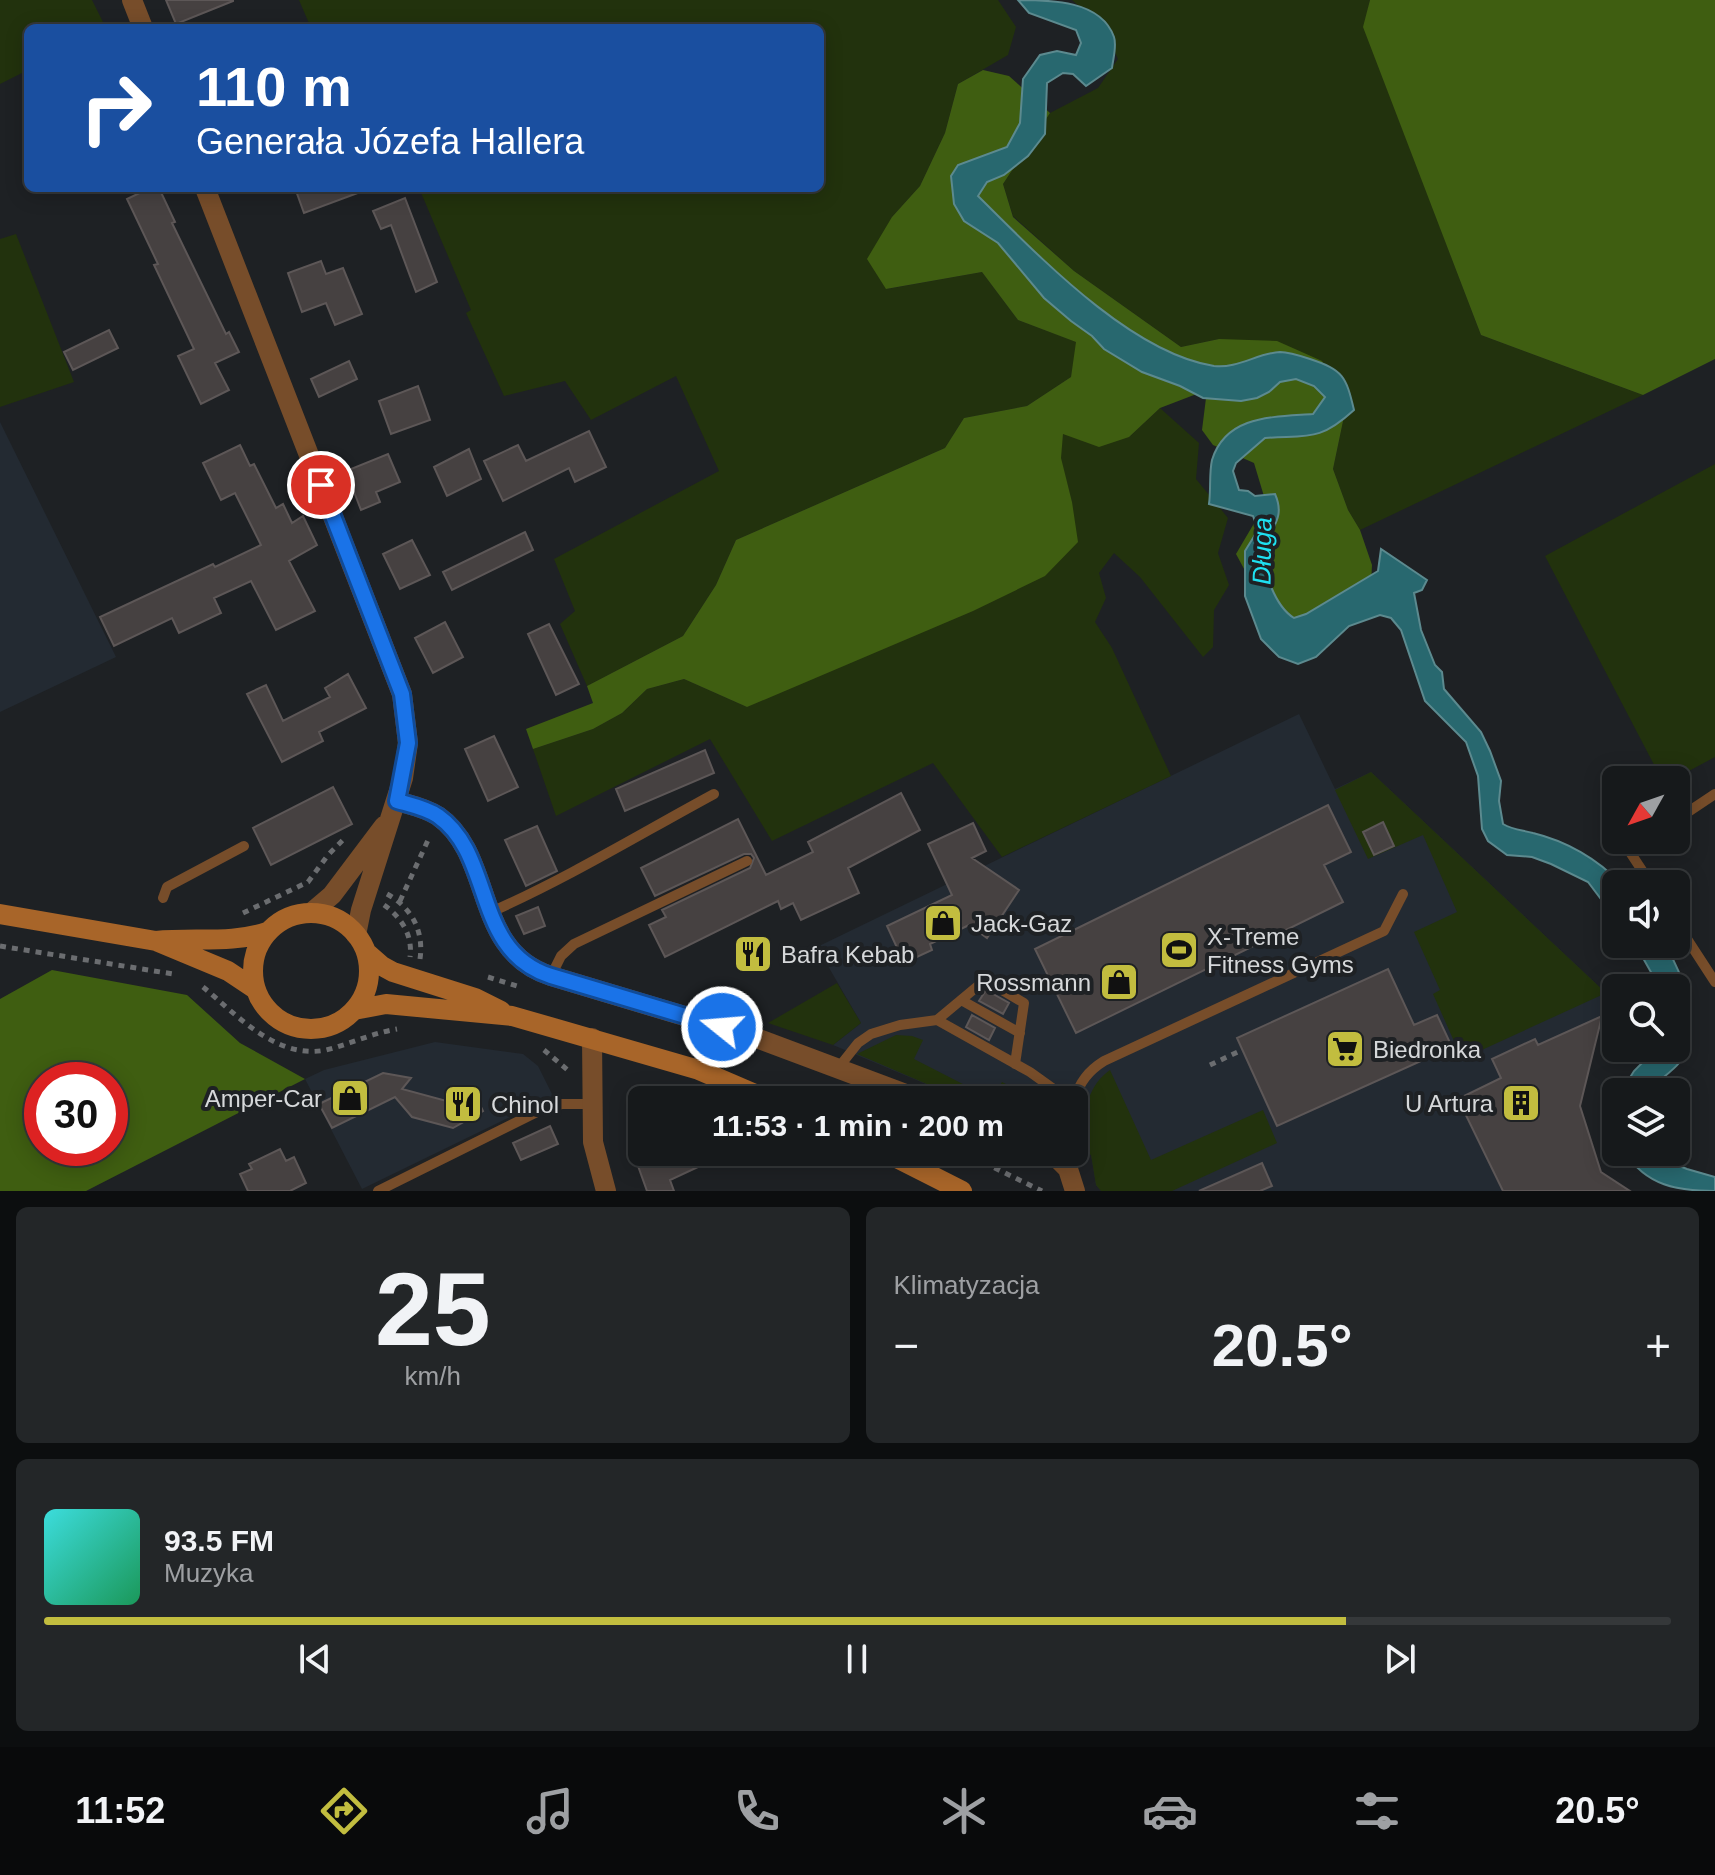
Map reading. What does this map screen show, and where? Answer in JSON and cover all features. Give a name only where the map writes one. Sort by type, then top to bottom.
[{"type":"main road","points":[[156,941],[191,937],[234,940],[267,932],[292,915],[312,912],[341,921],[382,966],[393,972],[475,998],[512,1016]]},
{"type":"main road","points":[[0,914],[156,941],[228,971],[255,989]]},
{"type":"main road","points":[[267,932],[253,959],[252,979],[264,1007],[289,1025],[299,1028],[329,1026],[354,1010],[386,1004],[512,1016],[699,1070],[736,1086]]},
{"type":"main road","points":[[354,1010],[368,983],[361,943]]},
{"type":"main road","points":[[914,1166],[962,1191]]},
{"type":"street","points":[[132,0],[141,24]]},
{"type":"street","points":[[207,192],[398,681],[416,743],[361,910],[361,943]]},
{"type":"street","points":[[393,810],[425,809],[439,817],[457,835],[505,945],[527,966],[751,1036],[887,1086]]},
{"type":"street","points":[[312,912],[332,895],[393,810]]},
{"type":"street","points":[[592,1038],[593,1142],[606,1191]]},
{"type":"street","points":[[1066,1166],[1075,1191]]},
{"type":"lane","points":[[491,912],[553,884],[714,794]]},
{"type":"lane","points":[[1690,811],[1715,794]]},
{"type":"lane","points":[[163,898],[167,887],[244,846]]},
{"type":"lane","points":[[551,976],[561,956],[574,944],[747,861]]},
{"type":"lane","points":[[1079,1086],[1090,1070],[1104,1061],[1384,931],[1403,894]]},
{"type":"lane","points":[[1690,944],[1715,982]]},
{"type":"lane","points":[[839,1067],[858,1043],[871,1034],[900,1025],[937,1020],[985,980],[1024,1003],[1015,1064]]},
{"type":"lane","points":[[961,1000],[1020,1033]]},
{"type":"lane","points":[[937,1020],[1049,1086]]},
{"type":"lane","points":[[378,1191],[547,1107],[591,1104]]},
{"type":"path","points":[[236,916],[308,882],[334,848],[356,828]]},
{"type":"path","points":[[419,963],[421,947],[418,931],[411,914],[400,901],[433,830]]},
{"type":"path","points":[[385,905],[399,918],[409,937],[411,952],[408,968]]},
{"type":"path","points":[[0,946],[180,976]]},
{"type":"path","points":[[193,979],[259,1033],[293,1049],[317,1051],[395,1029],[405,1031]]},
{"type":"path","points":[[539,1046],[575,1075]]},
{"type":"path","points":[[1210,1065],[1242,1050]]},
{"type":"path","points":[[991,1166],[1042,1191]]},
{"type":"shaded area","points":[[0,422],[116,657],[0,712]]},
{"type":"shaded area","points":[[1299,714],[1335,789],[1371,772],[1602,989],[1602,1010],[1580,1106],[1601,1172],[1630,1191],[1101,1191],[1096,1185],[1091,1155],[1088,1154],[1088,1086],[931,1086],[833,1045],[861,1023],[817,947]]},
{"type":"shaded area","points":[[435,1042],[523,1054],[538,1066],[553,1096],[362,1189],[305,1079],[324,1070]]},
{"type":"green space","points":[[0,0],[92,0],[104,24],[24,24],[24,72],[0,84]]},
{"type":"green space","points":[[299,0],[998,0],[1016,27],[1008,55],[958,84],[945,133],[920,186],[892,217],[887,289],[982,272],[1018,320],[1077,342],[1071,377],[1027,406],[964,418],[945,448],[736,540],[716,585],[683,636],[587,686],[560,624],[575,611],[554,559],[719,471],[676,376],[591,420],[565,381],[504,396],[466,313],[471,310],[421,192],[824,192],[824,24],[309,24]]},
{"type":"green space","points":[[1072,0],[1370,0],[1364,27],[1481,335],[1643,395],[1360,530],[1348,510],[1333,469],[1346,407],[1219,339],[1181,347],[1074,271],[1013,216],[1003,184],[1050,113],[1098,88],[1118,59],[1104,28]]},
{"type":"green space","points":[[1370,0],[1715,0],[1715,359],[1643,395],[1481,335],[1363,27]]},
{"type":"green space","points":[[983,70],[1009,76],[1050,113],[1003,184],[1013,217],[1074,271],[1181,347],[1219,339],[1277,341],[1322,361],[1346,407],[1333,469],[1372,565],[1371,584],[1277,630],[1236,554],[1266,503],[1254,463],[1213,445],[1202,430],[1207,390],[1160,408],[1129,437],[1099,447],[1063,434],[1061,458],[1078,542],[1045,576],[973,611],[747,707],[684,679],[647,689],[622,713],[593,729],[533,749],[526,729],[593,703],[587,686],[683,636],[716,585],[736,540],[945,448],[964,418],[1027,406],[1071,377],[1076,342],[1018,320],[982,272],[886,289],[867,259],[892,217],[920,186],[945,133],[958,84]]},
{"type":"green space","points":[[16,234],[74,382],[0,407],[0,239]]},
{"type":"green space","points":[[1160,408],[1199,443],[1196,479],[1228,518],[1218,553],[1229,585],[1214,610],[1213,647],[1203,657],[1140,577],[1114,553],[1099,573],[1106,598],[1095,622],[1112,648],[1171,776],[1002,857],[933,763],[772,841],[710,739],[556,816],[533,749],[593,729],[622,713],[647,689],[684,679],[747,707],[1072,502],[1060,458],[1063,433],[1129,437]]},
{"type":"green space","points":[[1715,464],[1715,757],[1690,770],[1690,766],[1655,766],[1545,556]]},
{"type":"green space","points":[[1371,772],[1602,989],[1602,995],[1462,1059],[1433,994],[1440,990],[1414,932],[1457,912],[1423,835],[1368,859],[1335,790]]},
{"type":"green space","points":[[52,970],[187,995],[240,1043],[305,1079],[86,1191],[0,1191],[0,999]]},
{"type":"green space","points":[[837,983],[861,1023],[833,1045],[768,1023]]},
{"type":"green space","points":[[896,1035],[912,1036],[923,1040],[914,1059],[967,1086],[931,1086],[857,1054]]},
{"type":"green space","points":[[1110,1070],[1151,1160],[1263,1110],[1277,1143],[1172,1191],[1101,1191],[1096,1185],[1091,1155],[1088,1154],[1088,1104],[1101,1078]]},
{"type":"water","name":"Długa","points":[[1018,0],[1059,2],[1086,9],[1098,16],[1114,37],[1112,68],[1086,86],[1073,74],[1063,73],[1047,83],[1045,134],[1028,156],[1004,175],[987,182],[978,196],[1056,272],[1118,322],[1150,342],[1182,357],[1214,366],[1231,365],[1272,353],[1299,355],[1321,363],[1341,376],[1354,410],[1322,432],[1265,438],[1236,463],[1233,471],[1239,490],[1255,496],[1275,494],[1278,517],[1267,541],[1264,558],[1276,597],[1294,618],[1306,614],[1378,571],[1381,549],[1427,580],[1422,590],[1414,593],[1421,630],[1435,665],[1442,672],[1444,689],[1481,732],[1490,751],[1501,781],[1499,801],[1503,824],[1557,841],[1581,852],[1602,867],[1605,870],[1602,870],[1602,900],[1588,882],[1532,857],[1507,855],[1488,841],[1482,829],[1478,776],[1466,742],[1425,701],[1401,630],[1391,618],[1380,615],[1349,626],[1316,657],[1298,664],[1279,657],[1261,639],[1245,596],[1245,551],[1258,530],[1253,516],[1209,504],[1212,460],[1228,434],[1240,426],[1267,418],[1313,414],[1325,397],[1314,386],[1296,379],[1280,382],[1257,398],[1241,401],[1203,398],[1142,372],[1104,349],[1044,298],[998,243],[964,221],[954,204],[951,176],[958,165],[1007,147],[1020,123],[1023,79],[1040,55],[1057,51],[1076,55],[1081,43],[1076,30],[1029,13]]},
{"type":"water","points":[[1643,958],[1672,958],[1679,974],[1652,974]]},
{"type":"water","points":[[1643,1062],[1679,1062],[1664,1078],[1630,1078]]},
{"type":"water","points":[[1636,1166],[1680,1166],[1715,1177],[1715,1191],[1676,1188]]},
{"type":"building","points":[[166,0],[233,0],[233,1],[176,24]]},
{"type":"building","points":[[142,192],[161,192],[175,222],[172,223],[226,334],[229,332],[239,352],[215,363],[229,390],[201,404],[178,356],[194,349],[127,199]]},
{"type":"building","points":[[296,192],[361,192],[304,213]]},
{"type":"building","points":[[405,198],[437,282],[416,292],[391,225],[381,229],[373,211]]},
{"type":"building","points":[[321,261],[326,274],[343,268],[362,314],[335,325],[326,303],[302,312],[288,273]]},
{"type":"building","points":[[109,330],[118,348],[73,370],[64,352]]},
{"type":"building","points":[[349,361],[357,379],[319,397],[311,379]]},
{"type":"building","points":[[418,386],[430,420],[391,434],[379,401]]},
{"type":"building","points":[[589,431],[606,467],[575,482],[569,468],[503,501],[484,461],[518,445],[526,461]]},
{"type":"building","points":[[240,445],[250,466],[254,464],[276,508],[283,504],[292,523],[303,516],[317,545],[289,561],[315,611],[276,630],[251,581],[214,598],[221,613],[179,633],[172,618],[114,646],[100,617],[261,545],[235,493],[221,500],[203,463]]},
{"type":"building","points":[[469,449],[481,479],[447,496],[434,467]]},
{"type":"building","points":[[388,454],[400,482],[376,492],[380,502],[361,510],[346,471]]},
{"type":"building","points":[[525,532],[533,550],[452,590],[443,572]]},
{"type":"building","points":[[412,540],[430,575],[400,589],[383,554]]},
{"type":"building","points":[[445,622],[463,657],[433,673],[415,638]]},
{"type":"building","points":[[549,624],[579,684],[556,695],[528,634]]},
{"type":"building","points":[[348,674],[366,708],[319,732],[323,741],[282,762],[247,694],[266,685],[283,721],[330,697],[325,688]]},
{"type":"building","points":[[494,736],[518,787],[488,801],[465,749]]},
{"type":"building","points":[[705,750],[714,773],[625,811],[616,789]]},
{"type":"building","points":[[333,787],[352,824],[271,865],[253,828]]},
{"type":"building","points":[[901,793],[920,830],[848,868],[859,893],[801,920],[793,903],[781,909],[778,901],[665,957],[649,925],[666,917],[662,910],[750,868],[754,858],[751,854],[744,854],[655,896],[641,868],[738,819],[766,875],[813,852],[808,842]]},
{"type":"building","points":[[1328,805],[1351,852],[1324,865],[1343,902],[1076,1033],[1035,949]]},
{"type":"building","points":[[1383,822],[1394,846],[1374,855],[1363,832]]},
{"type":"building","points":[[973,823],[986,851],[972,858],[1019,890],[987,938],[969,925],[930,944],[932,950],[904,963],[887,926],[952,895],[928,844]]},
{"type":"building","points":[[537,826],[557,871],[526,886],[505,840]]},
{"type":"building","points":[[538,907],[545,926],[524,934],[516,916]]},
{"type":"building","name":"Biedronka","points":[[1388,969],[1414,1025],[1437,1015],[1452,1047],[1277,1126],[1237,1038]]},
{"type":"building","points":[[986,990],[1009,1003],[1003,1014],[979,1001]]},
{"type":"building","points":[[972,1015],[995,1028],[989,1040],[966,1027]]},
{"type":"building","name":"U Artura","points":[[1602,1016],[1580,1106],[1601,1172],[1630,1191],[1503,1191],[1458,1099],[1501,1078],[1492,1059],[1535,1039],[1538,1045]]},
{"type":"building","points":[[383,1073],[411,1078],[402,1089],[450,1102],[473,1090],[483,1111],[453,1128],[412,1117],[395,1097],[332,1128],[319,1104]]},
{"type":"building","points":[[550,1126],[558,1144],[521,1160],[513,1143]]},
{"type":"building","points":[[280,1149],[286,1161],[294,1157],[306,1183],[290,1191],[248,1191],[240,1174],[252,1169],[249,1164]]},
{"type":"building","points":[[1262,1163],[1272,1186],[1260,1191],[1199,1191]]},
{"type":"building","points":[[638,1166],[700,1166],[670,1180],[674,1191],[647,1191]]},
{"type":"place","name":"Jack-Gaz","points":[[943,923]]},
{"type":"place","name":"X-Treme Fitness Gyms","points":[[1179,950]]},
{"type":"place","name":"Bafra Kebab","points":[[753,954]]},
{"type":"place","name":"Rossmann","points":[[1119,982]]},
{"type":"place","name":"Biedronka","points":[[1345,1049]]},
{"type":"place","name":"Amper-Car","points":[[350,1098]]},
{"type":"place","name":"U Artura","points":[[1521,1103]]},
{"type":"place","name":"Chinol","points":[[463,1104]]},
{"type":"route","points":[[321,485],[402,694],[408,743],[397,801],[425,809],[439,817],[457,835],[505,945],[527,966],[541,973],[722,1027]]}]
